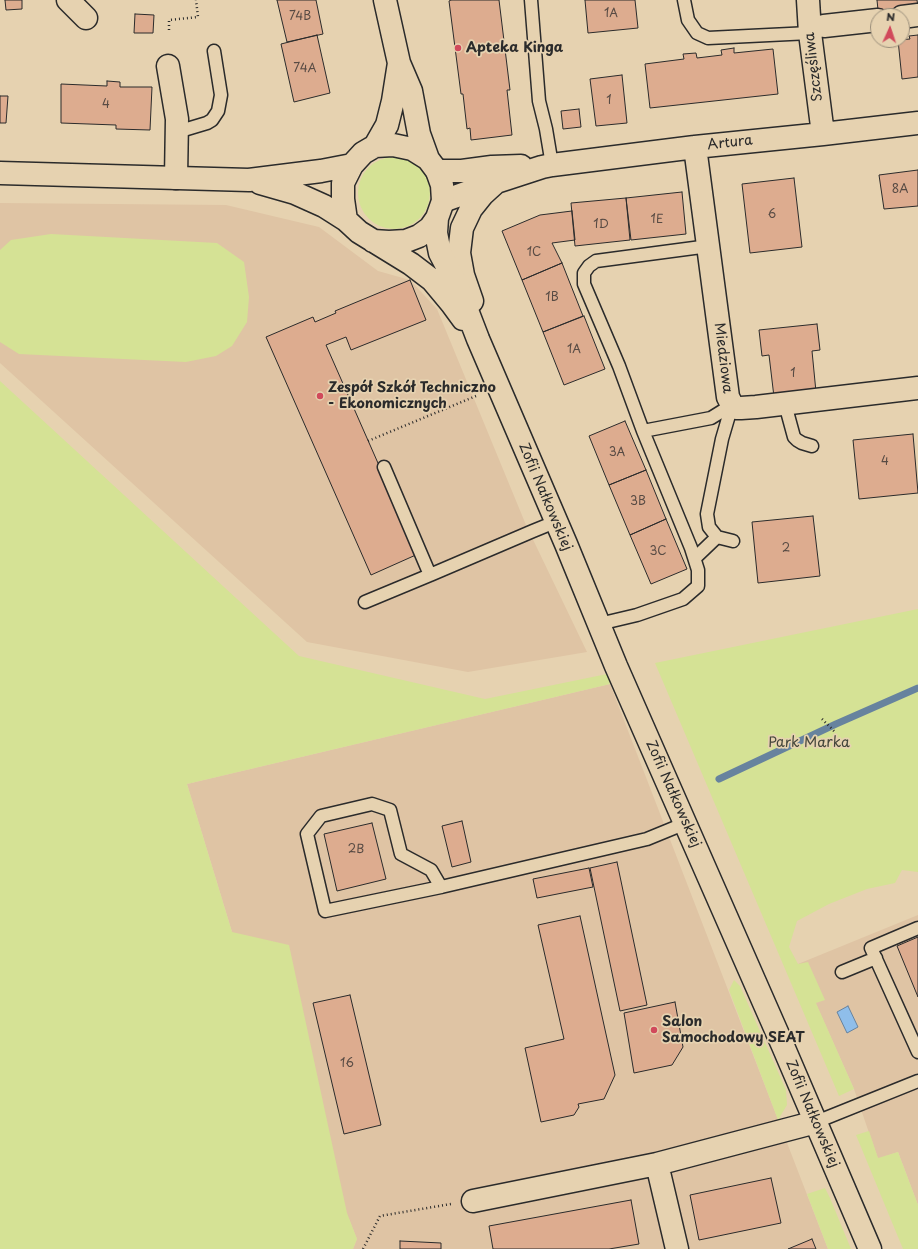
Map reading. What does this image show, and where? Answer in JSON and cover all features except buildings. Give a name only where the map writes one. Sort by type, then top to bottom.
[{"type":"street","points":[[68,0],[86,18]]},
{"type":"street","points":[[385,0],[399,63],[411,91],[419,134],[442,185],[436,234],[440,253],[458,288],[478,339]]},
{"type":"street","name":"Szczęśliwa","points":[[808,0],[817,29],[823,134]]},
{"type":"street","points":[[817,29],[870,21]]},
{"type":"street","points":[[375,146],[387,124],[393,101],[399,63]]},
{"type":"street","points":[[168,66],[177,119],[176,178]]},
{"type":"street","name":"Artura","points":[[432,165],[462,171],[492,167],[547,166],[696,147],[918,123]]},
{"type":"street","points":[[346,220],[343,199],[344,183],[352,165],[363,153],[375,146],[393,145],[412,149],[432,165]]},
{"type":"street","name":"Miedziowa","points":[[696,147],[728,397],[732,405],[736,408],[741,408],[785,404],[918,388]]},
{"type":"street","points":[[0,173],[250,180],[321,171],[352,165]]},
{"type":"street","name":"Artura","points":[[440,209],[496,182],[547,166]]},
{"type":"street","points":[[250,180],[295,193],[324,206],[346,220],[372,241],[411,264],[432,280],[478,339]]},
{"type":"street","points":[[478,339],[473,305],[463,275],[459,253],[462,228],[471,209],[483,194],[496,182]]},
{"type":"street","points":[[372,241],[406,241],[419,236],[430,228],[440,209]]},
{"type":"street","name":"Zofii Nałkowskiej","points":[[478,339],[616,666],[686,823],[870,1249]]},
{"type":"street","points":[[473,1201],[657,1164],[816,1122]]},
{"type":"street","points":[[657,1164],[678,1249]]},
{"type":"lane","points":[[531,0],[539,101],[546,129],[547,166]]},
{"type":"lane","points":[[684,0],[688,20],[697,32],[708,38],[817,29]]},
{"type":"lane","points":[[177,132],[207,123],[212,120],[218,111],[221,95],[214,51]]},
{"type":"lane","points":[[599,624],[637,615],[683,599],[698,586],[698,570],[692,548],[642,431],[619,366],[584,284],[584,273],[589,266],[596,261],[709,246]]},
{"type":"lane","points":[[785,404],[794,437],[802,443],[812,446]]},
{"type":"lane","points":[[642,431],[711,418],[732,405]]},
{"type":"lane","points":[[732,405],[722,439],[707,514],[709,527],[717,537],[733,541]]},
{"type":"lane","points":[[384,467],[430,575]]},
{"type":"lane","points":[[365,602],[555,522]]},
{"type":"lane","points":[[694,558],[717,537]]},
{"type":"lane","points":[[441,887],[431,870],[401,854],[390,810],[372,804],[321,816],[307,834],[325,911],[441,887],[647,839],[686,823]]},
{"type":"lane","points":[[918,928],[871,948],[918,1052]]},
{"type":"lane","points":[[842,972],[876,958]]},
{"type":"lane","points":[[816,1122],[918,1081]]},
{"type":"path","points":[[169,30],[169,20],[198,17],[196,0]]},
{"type":"path","points":[[368,441],[476,396]]},
{"type":"path","points":[[822,719],[835,732]]},
{"type":"path","points":[[362,1249],[380,1216],[473,1201]]},
{"type":"shaded area","points":[[0,203],[226,205],[319,227],[378,271],[410,280],[437,309],[526,525],[587,652],[468,672],[307,642],[0,363]]},
{"type":"shaded area","points":[[610,684],[828,1249],[353,1249],[357,1239],[232,932],[187,784]]},
{"type":"shaded area","points":[[918,915],[918,1205],[898,1152],[878,1159],[854,1089],[798,964]]},
{"type":"green space","points":[[394,157],[414,163],[424,173],[430,193],[424,213],[414,223],[394,229],[374,223],[364,213],[358,193],[364,173],[374,163]]},
{"type":"green space","points":[[51,234],[217,243],[244,262],[249,297],[247,322],[232,346],[216,356],[186,362],[19,354],[0,342],[0,250],[11,240]]},
{"type":"green space","points":[[0,381],[299,656],[485,699],[607,674],[610,684],[187,784],[232,932],[289,945],[347,1213],[357,1239],[353,1249],[0,1249]]},
{"type":"green space","name":"Park Marka","points":[[918,609],[918,872],[902,870],[895,883],[867,889],[829,904],[797,921],[789,947],[798,964],[808,962],[825,1000],[816,1003],[854,1089],[839,1096],[655,663]]},
{"type":"green space","points":[[734,980],[740,986],[786,1090],[787,1105],[778,1120],[729,990]]},
{"type":"green space","points":[[869,1131],[878,1158],[898,1152],[918,1205],[918,1249],[903,1249],[856,1135]]},
{"type":"green space","points":[[825,1188],[851,1249],[828,1249],[807,1194]]},
{"type":"water","points":[[848,1006],[858,1027],[847,1033],[837,1012]]},
{"type":"waterway","points":[[719,779],[836,724],[918,688]]},
{"type":"place","name":"Apteka Kinga","points":[[458,48]]},
{"type":"place","name":"Zespół Szkół Techniczno - Ekonomicznych","points":[[320,396]]},
{"type":"place","name":"Salon Samochodowy SEAT","points":[[654,1030]]}]
